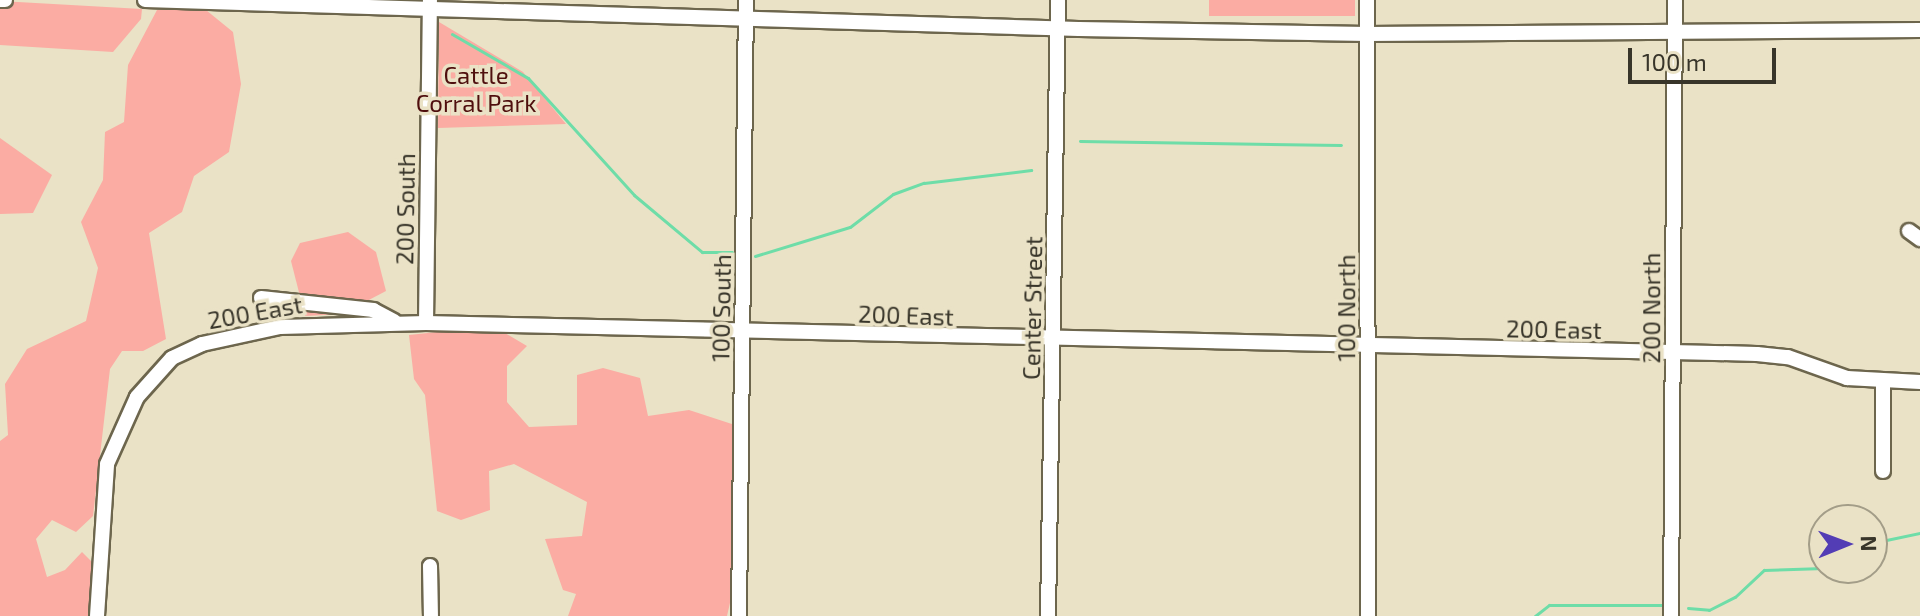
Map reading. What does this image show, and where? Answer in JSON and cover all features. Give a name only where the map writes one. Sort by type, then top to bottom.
[{"type":"street","points":[[145,0],[430,6],[746,21],[1058,29],[1367,34],[1920,30]]},
{"type":"street","name":"100 South","points":[[739,616],[746,0]]},
{"type":"street","name":"Center Street","points":[[1049,615],[1058,0]]},
{"type":"street","name":"100 North","points":[[1367,0],[1368,616]]},
{"type":"street","name":"200 North","points":[[1671,616],[1675,0]]},
{"type":"street","name":"200 South","points":[[426,323],[430,6]]},
{"type":"street","points":[[261,298],[373,310],[397,323]]},
{"type":"street","name":"200 East","points":[[97,616],[107,464],[137,397],[172,358],[202,344],[280,327],[426,323],[1788,357],[1847,378],[1920,382]]},
{"type":"street","points":[[1883,382],[1883,471]]},
{"type":"street","points":[[430,566],[431,616]]},
{"type":"green space","points":[[1209,0],[1355,0],[1355,16],[1209,16]]},
{"type":"green space","points":[[0,1],[142,9],[141,19],[113,52],[0,45]]},
{"type":"green space","points":[[157,10],[206,10],[233,32],[241,84],[229,152],[194,176],[182,212],[149,233],[166,339],[143,351],[122,351],[110,369],[93,516],[76,532],[52,520],[36,539],[47,577],[65,570],[82,552],[101,571],[91,616],[0,616],[0,441],[8,435],[5,384],[27,349],[86,321],[98,268],[81,222],[103,180],[105,132],[124,122],[128,65]]},
{"type":"green space","name":"Cattle Corral Park","points":[[439,22],[523,72],[566,124],[438,128]]},
{"type":"green space","points":[[0,138],[52,175],[33,213],[0,214]]},
{"type":"green space","points":[[348,232],[376,252],[386,291],[342,314],[305,316],[291,261],[300,243]]},
{"type":"green space","points":[[493,326],[527,346],[507,366],[507,402],[529,427],[577,425],[577,375],[603,368],[640,378],[648,416],[689,410],[738,426],[737,572],[727,616],[568,616],[576,594],[563,590],[545,539],[582,536],[587,502],[514,464],[489,471],[490,510],[461,520],[437,511],[425,395],[414,379],[409,335]]},
{"type":"waterway","points":[[452,34],[528,78],[634,195],[702,252],[732,252]]},
{"type":"waterway","points":[[1080,141],[1341,145]]},
{"type":"waterway","points":[[755,256],[850,227],[893,194],[924,183],[1031,170]]},
{"type":"waterway","points":[[1888,540],[1920,533]]},
{"type":"waterway","points":[[1688,608],[1709,610],[1735,597],[1764,570],[1808,569]]},
{"type":"waterway","points":[[1535,616],[1549,605],[1662,605]]}]
